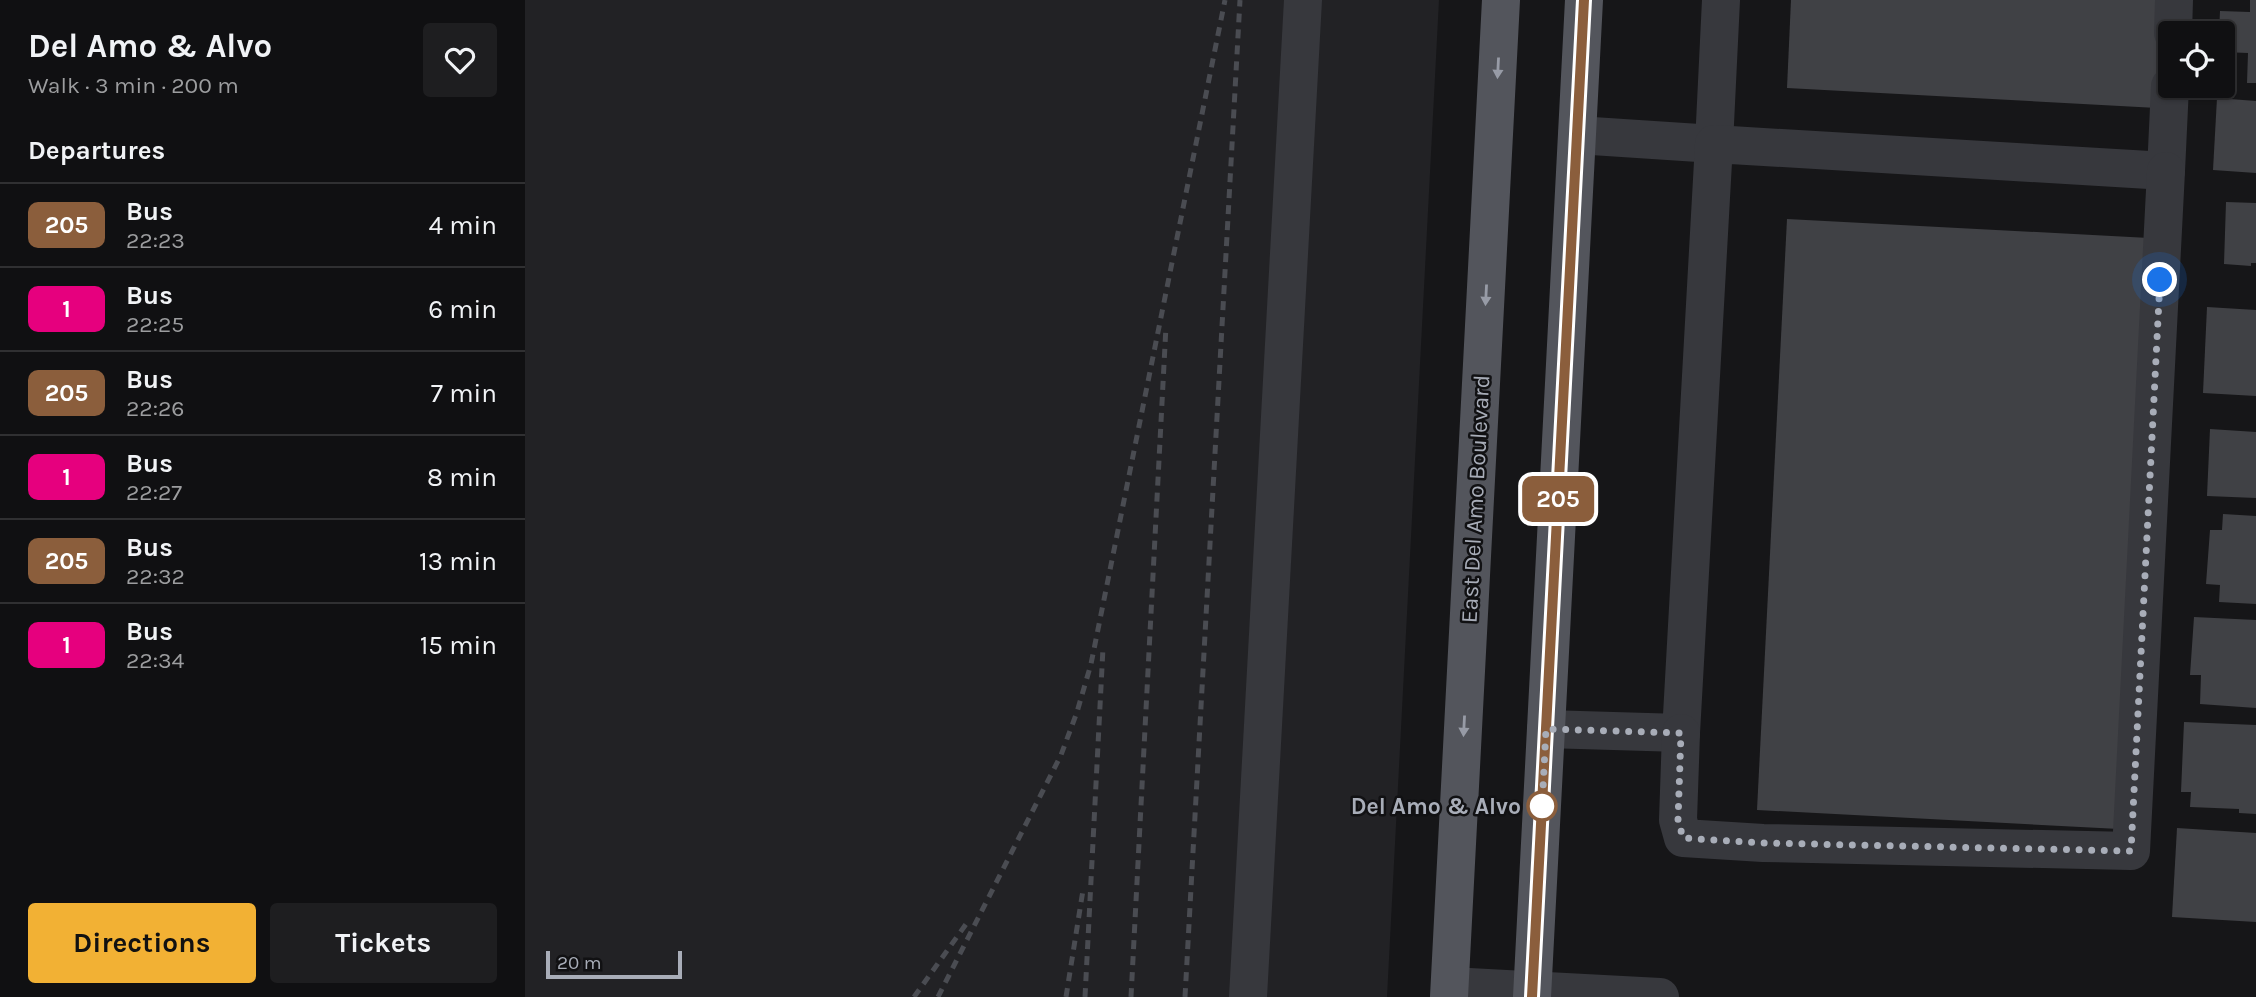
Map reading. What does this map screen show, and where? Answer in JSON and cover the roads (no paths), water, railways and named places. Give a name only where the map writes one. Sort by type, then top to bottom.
[{"type":"main road","name":"East Del Amo Boulevard","points":[[1450,992],[1501,0]]},
{"type":"main road","points":[[1532,994],[1584,0]]},
{"type":"street","points":[[1248,997],[1303,0]]},
{"type":"street","points":[[1721,0],[1681,733],[1678,820],[1683,838],[1763,843],[2131,851],[2169,98]]},
{"type":"street","points":[[2174,21],[2175,0]]},
{"type":"street","points":[[1577,135],[2166,171]]},
{"type":"street","points":[[1546,729],[1681,733]]},
{"type":"street","points":[[1450,992],[1661,997]]},
{"type":"railway","points":[[938,997],[1061,755],[1091,664],[1225,0]]},
{"type":"railway","points":[[1185,997],[1240,0]]},
{"type":"railway","points":[[1131,997],[1166,326]]},
{"type":"railway","points":[[1085,997],[1103,648]]},
{"type":"railway","points":[[1066,997],[1083,890]]},
{"type":"railway","points":[[914,997],[969,920]]},
{"type":"place","name":"Del Amo & Alvo","points":[[1542,806]]}]
